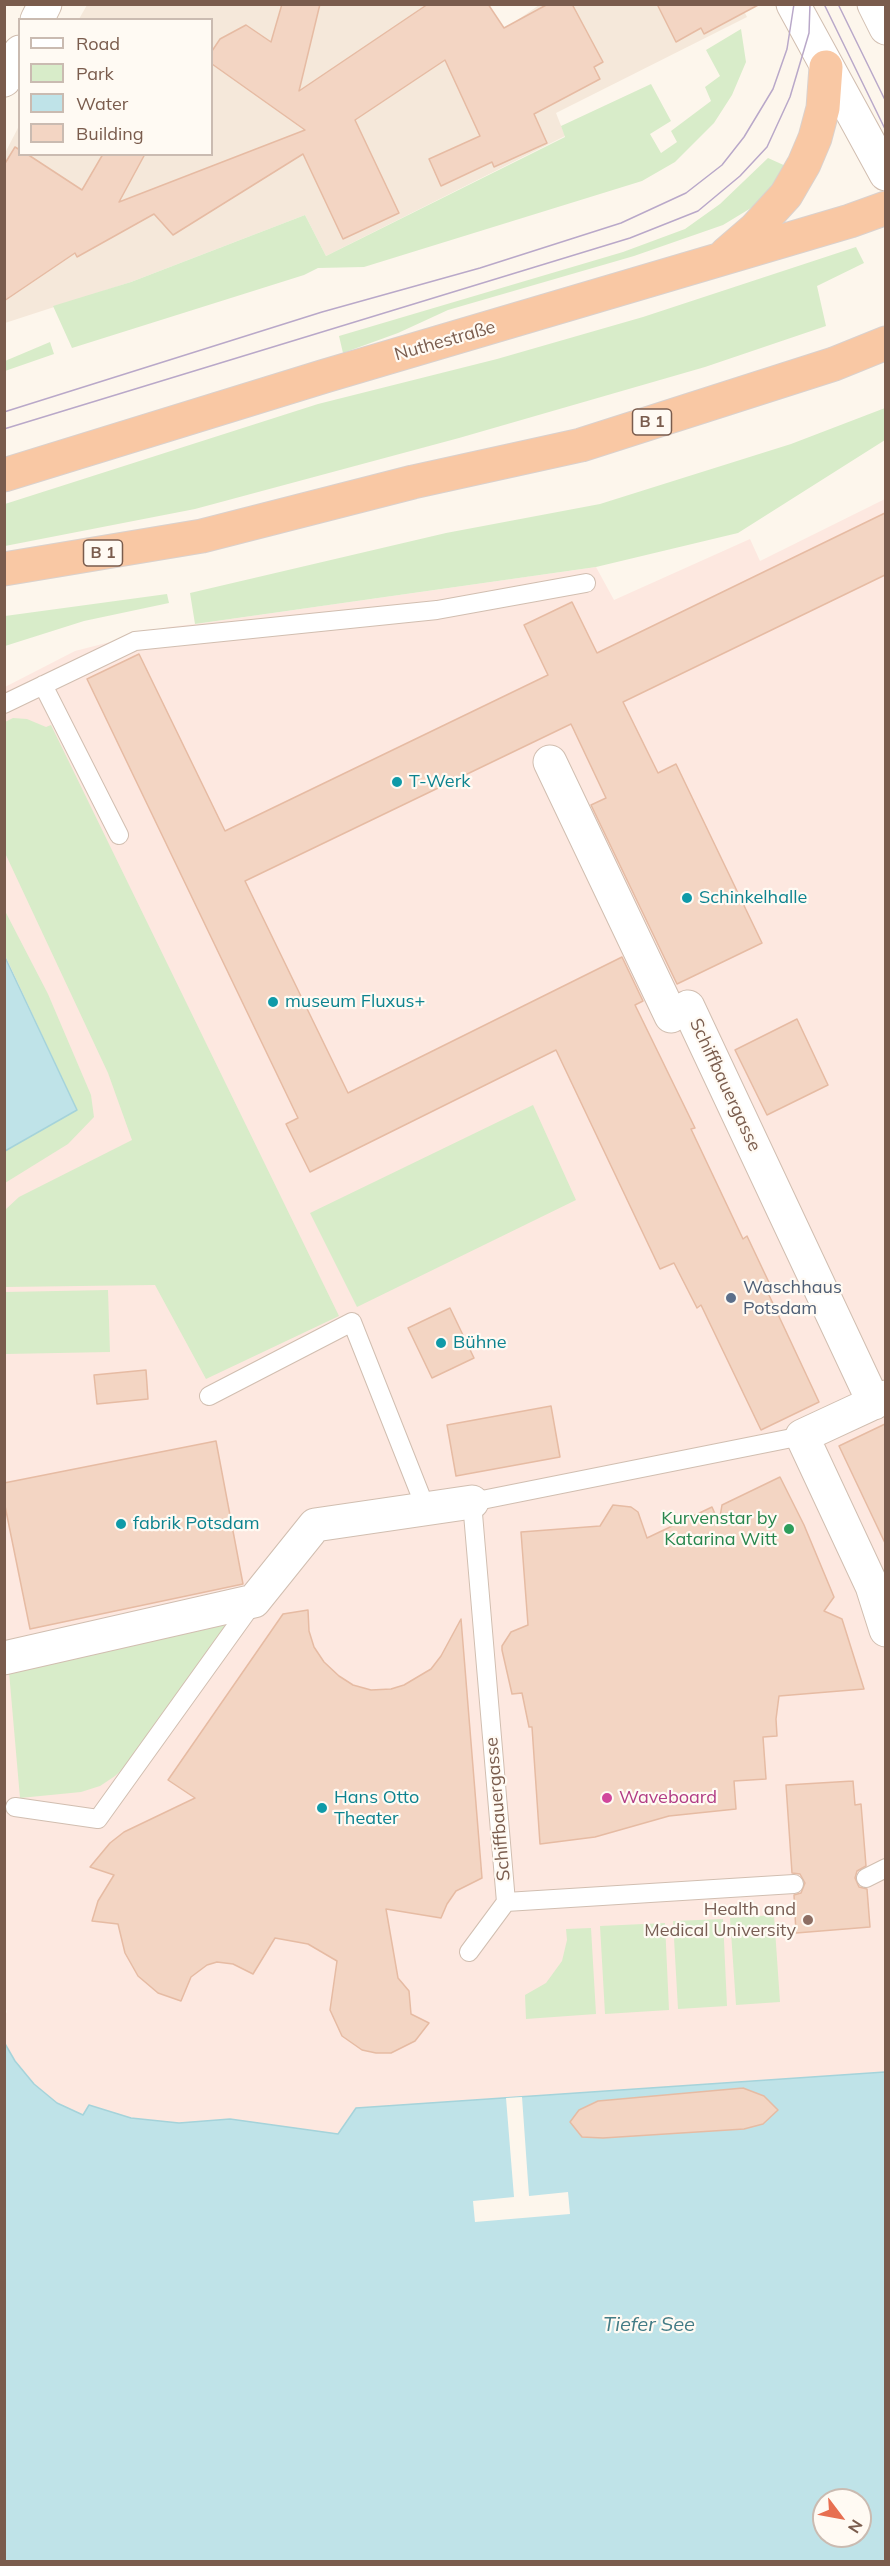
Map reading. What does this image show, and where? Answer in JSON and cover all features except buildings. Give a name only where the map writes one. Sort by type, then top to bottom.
[{"type":"highway","points":[[718,261],[756,230],[786,195],[804,165],[815,138],[823,108],[826,67]]},
{"type":"highway","name":"Nuthestraße","points":[[4,475],[325,376],[850,221],[885,208]]},
{"type":"highway","name":"B 1","points":[[4,569],[202,536],[413,482],[581,445],[824,367],[885,343]]},
{"type":"street","points":[[38,18],[45,4]]},
{"type":"street","points":[[793,4],[885,174]]},
{"type":"street","points":[[874,4],[885,28]]},
{"type":"street","points":[[4,80],[18,56]]},
{"type":"street","name":"Schiffbauergasse","points":[[550,762],[671,1016],[688,1007],[880,1400],[802,1436]]},
{"type":"street","points":[[802,1436],[879,1583],[885,1630]]},
{"type":"street","name":"Schiffbauergasse","points":[[254,1602],[315,1525],[472,1502]]},
{"type":"street","points":[[4,1658],[254,1602]]},
{"type":"lane","points":[[4,704],[135,641],[437,610],[586,583]]},
{"type":"lane","points":[[44,685],[119,836]]},
{"type":"lane","points":[[209,1396],[352,1322],[426,1509]]},
{"type":"lane","name":"Schiffbauergasse","points":[[794,1884],[506,1902],[472,1502],[802,1436]]},
{"type":"lane","points":[[15,1808],[98,1819],[254,1602]]},
{"type":"lane","points":[[866,1878],[885,1868]]},
{"type":"lane","points":[[469,1952],[506,1902]]},
{"type":"shaded area","points":[[87,5],[445,5],[476,49],[539,5],[741,5],[747,17],[556,113],[565,136],[326,256],[305,215],[131,282],[5,323],[5,153],[18,128],[18,156],[213,156],[213,18],[80,18]]},
{"type":"shaded area","points":[[885,499],[885,2072],[356,2108],[338,2134],[230,2119],[179,2123],[131,2118],[89,2105],[83,2115],[57,2103],[34,2084],[15,2061],[4,2042],[7,2012],[4,2003],[4,1151],[77,1110],[5,955],[5,687],[75,651],[169,627],[596,567],[614,600],[750,539],[760,561]]},
{"type":"green space","points":[[741,29],[746,62],[732,95],[714,123],[675,162],[642,181],[364,267],[318,268],[304,275],[72,348],[53,306],[131,282],[305,215],[326,256],[565,137],[561,126],[651,84],[671,121],[650,134],[661,153],[677,142],[671,131],[711,101],[705,87],[720,76],[706,50]]},
{"type":"green space","points":[[768,158],[788,167],[756,205],[723,225],[634,256],[448,310],[398,333],[343,353],[339,336],[623,252],[685,229],[720,204]]},
{"type":"green space","points":[[856,247],[864,263],[817,286],[826,326],[705,367],[459,438],[195,509],[5,546],[5,504],[318,404],[497,359],[643,317]]},
{"type":"green space","points":[[50,342],[54,354],[5,371],[5,361]]},
{"type":"green space","points":[[885,408],[885,440],[738,533],[596,567],[195,624],[190,593],[446,533],[600,504],[791,444]]},
{"type":"green space","points":[[167,594],[169,603],[84,621],[5,646],[5,616]]},
{"type":"green space","points":[[13,718],[27,719],[46,727],[51,725],[339,1316],[206,1379],[155,1285],[5,1287],[5,1210],[19,1197],[132,1140],[108,1073],[5,853],[5,722]]},
{"type":"green space","points":[[4,909],[48,994],[91,1095],[94,1117],[68,1144],[5,1183],[5,1151],[77,1110],[5,955]]},
{"type":"green space","points":[[533,1105],[576,1200],[357,1307],[310,1213]]},
{"type":"green space","points":[[108,1290],[110,1352],[6,1354],[5,1292]]},
{"type":"green space","points":[[226,1625],[127,1765],[115,1776],[100,1786],[81,1792],[20,1798],[9,1672]]},
{"type":"green space","points":[[774,1915],[780,2002],[736,2005],[730,1918]]},
{"type":"green space","points":[[723,1919],[727,2006],[678,2009],[673,1921]]},
{"type":"green space","points":[[665,1923],[669,2010],[605,2014],[600,1926]]},
{"type":"green space","points":[[591,1928],[596,2014],[526,2019],[525,1995],[546,1983],[562,1961],[567,1940],[566,1929]]},
{"type":"water","points":[[4,955],[77,1110],[5,1151],[4,1151]]},
{"type":"water","name":"Tiefer See","points":[[4,2042],[15,2061],[34,2084],[57,2103],[83,2115],[89,2105],[131,2118],[179,2123],[230,2119],[338,2134],[356,2108],[885,2072],[885,2561],[5,2561]]},
{"type":"pier","points":[[522,2097],[529,2196],[568,2192],[570,2214],[475,2222],[473,2201],[514,2197],[506,2098]]},
{"type":"tram line","points":[[4,412],[322,312],[480,268],[621,223],[686,193],[722,165],[744,137],[773,89],[787,49],[794,4]]},
{"type":"tram line","points":[[4,429],[630,238],[698,211],[740,176],[767,147],[790,97],[809,33],[810,4]]},
{"type":"tram line","points":[[824,4],[886,131]]},
{"type":"tram line","points":[[838,4],[886,102]]},
{"type":"place","name":"T-Werk","points":[[397,782]]},
{"type":"place","name":"Schinkelhalle","points":[[687,898]]},
{"type":"place","name":"museum Fluxus+","points":[[273,1002]]},
{"type":"place","name":"Waschhaus Potsdam","points":[[731,1298]]},
{"type":"place","name":"Bühne","points":[[441,1343]]},
{"type":"place","name":"fabrik Potsdam","points":[[121,1524]]},
{"type":"place","name":"Kurvenstar by Katarina Witt","points":[[789,1529]]},
{"type":"place","name":"Waveboard","points":[[607,1798]]},
{"type":"place","name":"Hans Otto Theater","points":[[322,1808]]},
{"type":"place","name":"Health and Medical University","points":[[808,1920]]}]
